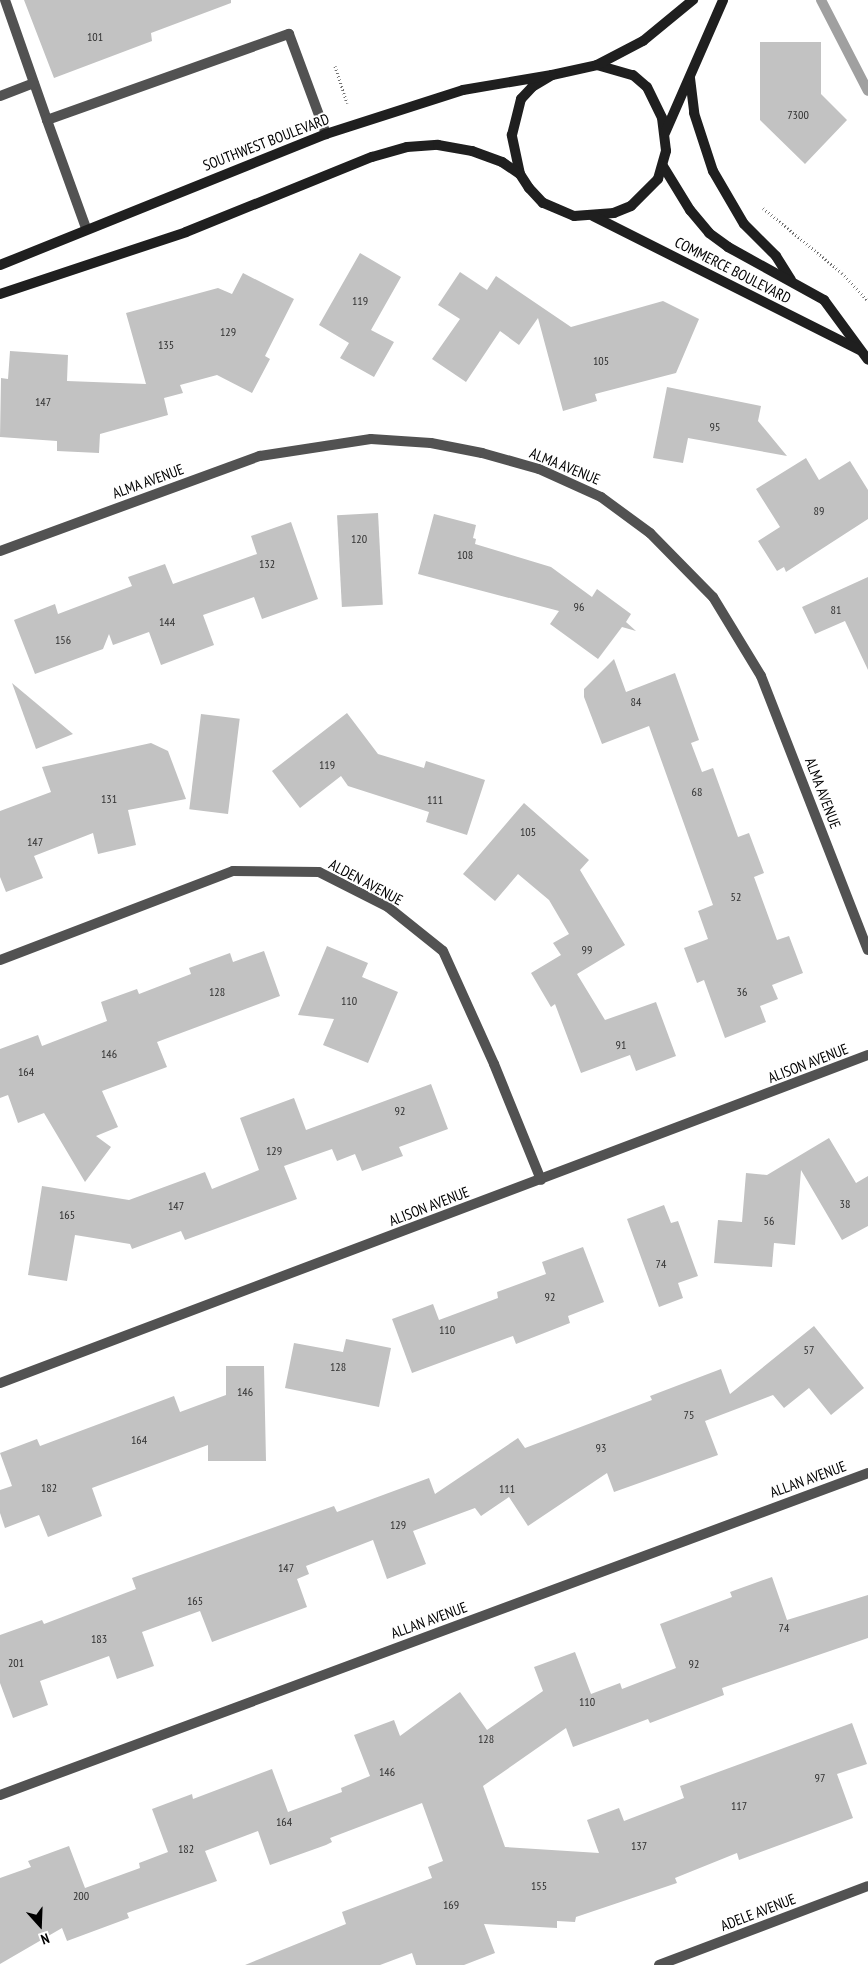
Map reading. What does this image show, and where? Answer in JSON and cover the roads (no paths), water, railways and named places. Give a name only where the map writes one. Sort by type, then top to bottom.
[{"type":"street","points":[[5,0],[86,228]]},
{"type":"street","name":"COMMERCE BOULEVARD","points":[[598,65],[633,74],[647,87],[657,103],[665,133],[664,166],[648,192],[631,206],[593,216],[574,216],[543,203],[520,174],[512,135],[515,114],[521,99],[532,86],[552,75],[598,65],[643,41],[693,0]]},
{"type":"street","name":"COMMERCE BOULEVARD","points":[[665,133],[724,0]]},
{"type":"street","points":[[47,120],[289,34],[326,134]]},
{"type":"street","name":"SOUTHWEST BOULEVARD","points":[[0,265],[86,228],[326,134],[463,90],[552,75]]},
{"type":"street","points":[[690,78],[694,113],[713,171],[744,224],[776,256],[792,281]]},
{"type":"street","points":[[0,96],[34,83]]},
{"type":"street","points":[[0,294],[186,232],[372,157],[406,147],[438,145],[472,151],[502,162],[520,174]]},
{"type":"street","name":"COMMERCE BOULEVARD","points":[[664,166],[690,210],[709,234],[728,247],[824,300],[868,360]]},
{"type":"street","name":"COMMERCE BOULEVARD","points":[[593,216],[859,350]]},
{"type":"street","name":"ALMA AVENUE","points":[[0,550],[260,456],[371,439],[431,443],[482,453],[539,469],[601,497],[650,533],[713,597],[761,676],[868,950]]},
{"type":"street","name":"ALDEN AVENUE","points":[[0,960],[232,871],[318,872],[388,908],[443,951],[494,1064],[541,1180]]},
{"type":"street","name":"ALISON AVENUE","points":[[0,1383],[868,1056]]},
{"type":"street","name":"ALLAN AVENUE","points":[[0,1795],[868,1473]]},
{"type":"street","name":"ADELE AVENUE","points":[[659,1965],[868,1886]]},
{"type":"waterway","points":[[821,0],[868,91]]}]
